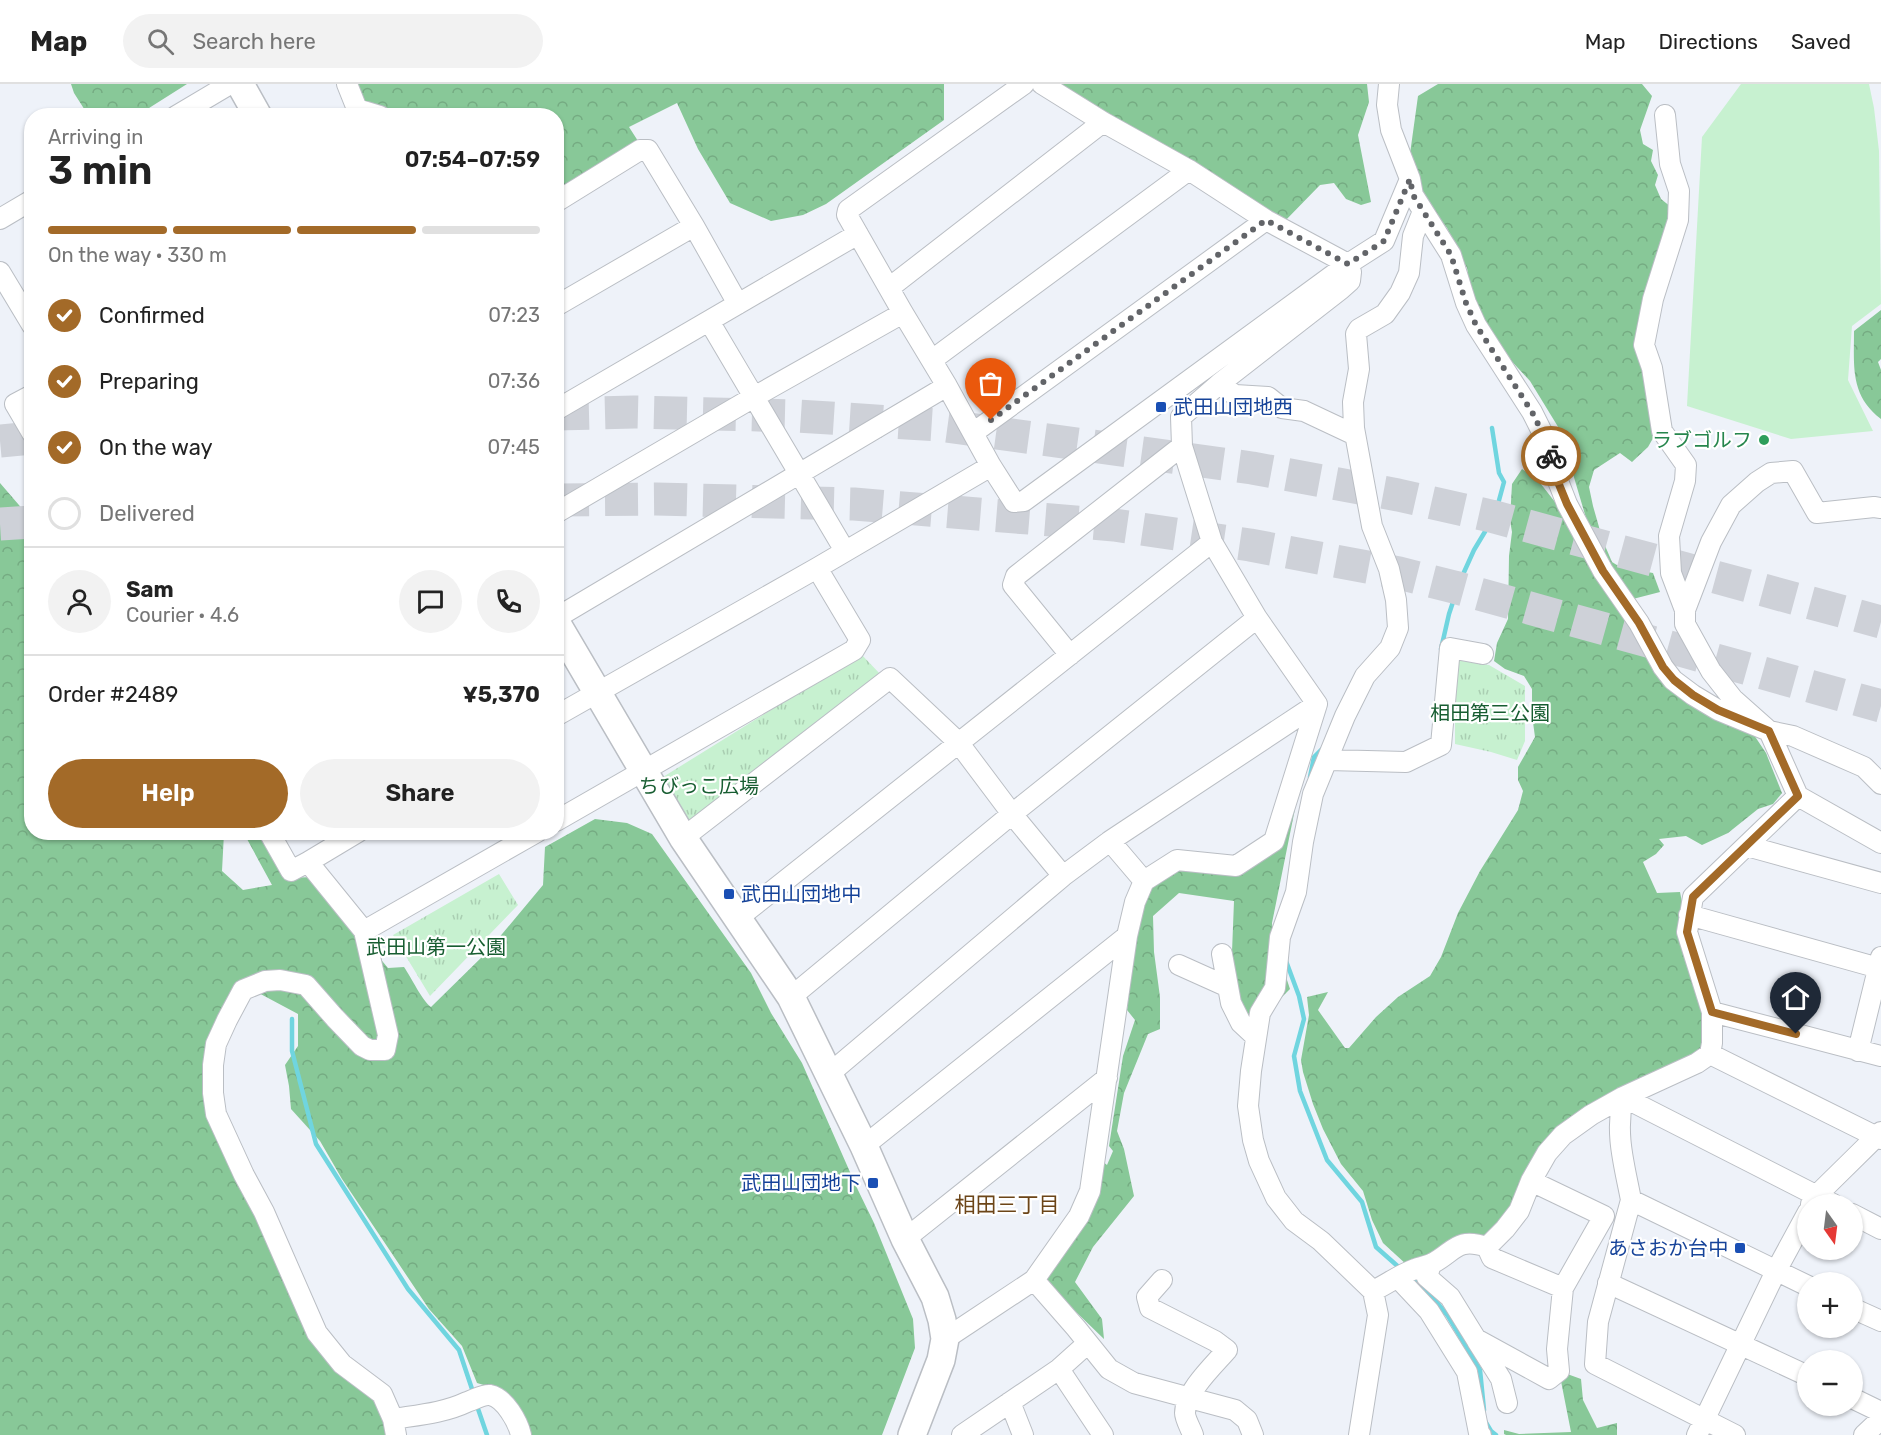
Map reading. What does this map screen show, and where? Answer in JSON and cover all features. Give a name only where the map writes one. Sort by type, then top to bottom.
[{"type":"street","points":[[190,108],[230,84]]},
{"type":"street","points":[[240,84],[254,108]]},
{"type":"street","points":[[347,84],[351,108]]},
{"type":"street","points":[[1024,84],[848,210],[847,215],[1014,502],[1024,501],[1348,264],[1384,241],[1410,179]]},
{"type":"street","points":[[1042,84],[1103,122],[1189,170],[1266,220],[1348,264],[1351,272],[1350,281],[1219,384],[1181,417],[1182,446],[1212,542],[1257,618],[1317,704]]},
{"type":"street","points":[[1389,84],[1387,105],[1392,130],[1410,179],[1413,195],[1451,255],[1466,303],[1476,325],[1532,412],[1547,442],[1558,482],[1567,504],[1603,571],[1639,623],[1663,667],[1674,680],[1693,695],[1718,710],[1769,731],[1793,736],[1864,767],[1881,784]]},
{"type":"street","points":[[1665,115],[1670,164],[1679,191],[1678,220],[1653,299],[1644,345],[1652,368],[1662,431],[1686,465],[1685,481],[1669,536],[1671,573],[1685,610]]},
{"type":"street","points":[[889,288],[1103,122]]},
{"type":"street","points":[[564,194],[640,150],[648,150],[738,304]]},
{"type":"street","points":[[932,360],[1189,170]]},
{"type":"street","points":[[0,219],[24,205]]},
{"type":"street","points":[[1359,1435],[1378,1315],[1373,1291],[1321,1241],[1294,1221],[1276,1198],[1259,1161],[1248,1106],[1260,1013],[1275,988],[1280,937],[1296,892],[1313,794],[1345,716],[1365,676],[1390,648],[1398,628],[1394,590],[1389,569],[1372,526],[1355,435],[1353,402],[1359,369],[1357,331],[1385,314],[1401,293],[1409,273],[1413,236],[1423,211]]},
{"type":"street","points":[[973,433],[1266,220]]},
{"type":"street","points":[[564,301],[694,226]]},
{"type":"street","points":[[564,405],[858,234]]},
{"type":"street","points":[[0,272],[24,307]]},
{"type":"street","points":[[564,508],[903,313]]},
{"type":"street","points":[[709,321],[845,551]]},
{"type":"street","points":[[1219,384],[1234,395],[1269,397],[1282,408],[1304,411],[1355,435]]},
{"type":"street","points":[[564,615],[948,386]]},
{"type":"street","points":[[24,399],[15,404],[24,419]]},
{"type":"street","points":[[1070,655],[1013,585],[1016,576],[1182,446]]},
{"type":"street","points":[[564,711],[991,466]]},
{"type":"street","points":[[1881,508],[1817,513],[1793,471],[1771,473],[1731,505],[1712,542],[1685,610],[1684,624],[1711,671],[1733,699],[1769,731],[1798,796],[1881,843]]},
{"type":"street","points":[[738,918],[1212,542]]},
{"type":"street","points":[[564,816],[854,650],[860,640],[816,568]]},
{"type":"street","points":[[791,997],[1012,814],[1257,618]]},
{"type":"street","points":[[564,634],[683,838],[791,997],[864,1146],[905,1239],[935,1297],[945,1339],[941,1360],[912,1435]]},
{"type":"street","points":[[1328,760],[1406,762],[1441,745],[1450,648],[1483,654]]},
{"type":"street","points":[[683,838],[890,678],[958,742],[1012,814],[1063,876]]},
{"type":"street","points":[[829,1074],[1063,876],[1110,841],[1317,704]]},
{"type":"street","points":[[945,1339],[1034,1280],[1079,1216],[1090,1191],[1127,936],[1135,903],[1144,881],[1177,860],[1236,866],[1274,840],[1317,704]]},
{"type":"street","points":[[1487,1247],[1519,1211],[1531,1181],[1547,1153],[1563,1135],[1623,1097],[1697,1064],[1710,1054],[1712,1012],[1687,932],[1693,897],[1798,796]]},
{"type":"street","points":[[274,840],[291,871],[345,840]]},
{"type":"street","points":[[364,931],[523,840]]},
{"type":"street","points":[[1110,841],[1144,881]]},
{"type":"street","points":[[1747,846],[1881,884]]},
{"type":"street","points":[[308,862],[364,931],[388,1035],[386,1050],[370,1050],[362,1046],[306,985],[280,980],[265,981],[243,990],[216,1044],[213,1065],[216,1114],[264,1212],[317,1333],[342,1364],[382,1394],[395,1427],[489,1395],[509,1409],[519,1425],[521,1435]]},
{"type":"street","points":[[1689,915],[1880,963],[1858,1051]]},
{"type":"street","points":[[864,1146],[1127,936]]},
{"type":"street","points":[[1222,954],[1232,1004],[1241,1023],[1257,1037]]},
{"type":"street","points":[[1179,965],[1228,987]]},
{"type":"street","points":[[1712,1012],[1881,1056]]},
{"type":"street","points":[[1710,1054],[1879,1136],[1826,1194]]},
{"type":"street","points":[[905,1239],[1107,1078]]},
{"type":"street","points":[[1623,1097],[1619,1135],[1631,1200],[1598,1322],[1595,1364],[1701,1428],[1736,1435]]},
{"type":"street","points":[[1623,1097],[1799,1194]]},
{"type":"street","points":[[1476,1339],[1549,1379],[1559,1371],[1557,1349],[1563,1288],[1604,1216],[1531,1181]]},
{"type":"street","points":[[1631,1200],[1797,1281]]},
{"type":"street","points":[[1863,1220],[1881,1229]]},
{"type":"street","points":[[1701,1428],[1776,1271],[1797,1237]]},
{"type":"street","points":[[1373,1291],[1413,1270],[1431,1264],[1452,1248],[1462,1244],[1476,1243],[1487,1247],[1492,1258],[1563,1288]]},
{"type":"street","points":[[1431,1264],[1427,1277],[1450,1297],[1502,1379],[1507,1403]]},
{"type":"street","points":[[1398,1278],[1429,1311],[1467,1372],[1481,1435]]},
{"type":"street","points":[[1034,1280],[1109,1370],[1134,1383],[1235,1410],[1247,1420],[1253,1435]]},
{"type":"street","points":[[1162,1280],[1148,1298],[1150,1308],[1215,1341],[1227,1350],[1196,1385],[1190,1398],[1185,1413],[1194,1435]]},
{"type":"street","points":[[1608,1283],[1797,1371]]},
{"type":"street","points":[[1863,1313],[1881,1321]]},
{"type":"street","points":[[962,1435],[1059,1369],[1088,1343]]},
{"type":"street","points":[[1059,1369],[1103,1435]]},
{"type":"street","points":[[1010,1402],[1023,1435]]},
{"type":"street","points":[[1863,1403],[1881,1412]]},
{"type":"street","points":[[1864,1435],[1881,1419]]},
{"type":"green space","points":[[71,84],[187,84],[149,108],[84,108]]},
{"type":"green space","points":[[353,84],[944,84],[944,120],[826,204],[803,215],[771,221],[730,203],[698,149],[677,103],[629,127],[638,141],[564,186],[564,108],[378,108],[361,103]]},
{"type":"green space","points":[[1055,84],[1367,84],[1369,102],[1358,135],[1371,202],[1361,205],[1346,199],[1334,183],[1320,185],[1283,223]]},
{"type":"green space","points":[[1438,84],[1642,84],[1652,96],[1640,130],[1643,144],[1653,150],[1651,161],[1658,175],[1655,185],[1661,199],[1671,207],[1674,219],[1649,297],[1656,433],[1648,447],[1632,462],[1620,453],[1594,470],[1589,487],[1603,541],[1612,562],[1620,567],[1653,573],[1660,592],[1629,600],[1594,545],[1560,430],[1530,381],[1493,341],[1472,300],[1467,268],[1447,228],[1424,199],[1409,161],[1418,96]]},
{"type":"green space","points":[[1741,84],[1869,84],[1879,151],[1881,304],[1852,326],[1848,380],[1873,431],[1791,439],[1687,406],[1702,137]]},
{"type":"green space","points":[[1881,310],[1881,359],[1878,362],[1881,370],[1881,419],[1871,410],[1859,390],[1854,368],[1854,331]]},
{"type":"green space","points":[[1522,469],[1537,479],[1555,502],[1566,511],[1588,565],[1619,604],[1650,661],[1669,689],[1688,704],[1752,732],[1766,753],[1782,793],[1773,804],[1758,809],[1728,833],[1702,845],[1686,836],[1659,839],[1664,845],[1656,854],[1643,862],[1657,893],[1680,892],[1709,1040],[1697,1056],[1559,1133],[1513,1216],[1485,1240],[1407,1265],[1383,1243],[1372,1220],[1363,1191],[1341,1164],[1313,1104],[1301,1060],[1309,1015],[1307,997],[1328,992],[1318,1010],[1345,1048],[1349,1048],[1376,1017],[1398,997],[1430,976],[1441,957],[1458,913],[1480,871],[1518,810],[1523,791],[1518,780],[1518,767],[1535,737],[1532,689],[1524,676],[1505,669],[1494,661],[1497,643],[1508,619],[1512,484]]},
{"type":"green space","points":[[0,483],[24,511],[24,840],[224,840],[222,871],[243,890],[272,885],[248,840],[265,840],[289,878],[312,877],[388,968],[404,967],[431,1007],[487,952],[543,885],[545,847],[558,840],[564,840],[564,836],[595,819],[627,823],[652,834],[751,973],[771,1013],[802,1063],[874,1223],[913,1319],[915,1348],[882,1435],[529,1435],[497,1389],[477,1383],[462,1346],[429,1309],[342,1179],[320,1141],[291,1109],[285,1065],[298,1046],[298,1014],[251,989],[219,1018],[205,1053],[202,1089],[207,1111],[312,1333],[378,1399],[391,1435],[0,1435]]},
{"type":"green space","name":"ちびっこ広場","points":[[861,654],[882,676],[691,825],[663,777]]},
{"type":"green space","name":"相田第三公園","points":[[1455,660],[1489,665],[1525,686],[1525,741],[1517,760],[1455,744]]},
{"type":"green space","points":[[1299,789],[1272,923],[1273,938],[1290,989],[1271,1008],[1249,1020],[1237,997],[1232,952],[1234,901],[1179,893],[1153,916],[1154,952],[1160,997],[1160,1029],[1148,1034],[1124,1093],[1117,1131],[1124,1149],[1134,1196],[1093,1247],[1075,1282],[1102,1319],[1104,1339],[1042,1279],[1102,1161],[1107,1165],[1113,1151],[1109,1146],[1123,1056],[1135,1020],[1127,1010],[1139,911],[1147,883],[1180,868],[1254,865]]},
{"type":"green space","name":"武田山第一公園","points":[[499,874],[518,905],[430,996],[393,935]]},
{"type":"green space","points":[[1559,1371],[1581,1379],[1583,1400],[1597,1428],[1617,1423],[1617,1435],[1504,1434],[1504,1430],[1519,1434],[1571,1432]]},
{"type":"waterway","points":[[1441,649],[1460,581],[1474,550],[1495,515],[1504,482],[1499,473],[1492,428]]},
{"type":"waterway","points":[[1310,777],[1314,757],[1324,747]]},
{"type":"waterway","points":[[1286,961],[1299,996],[1304,1019],[1294,1056],[1300,1091],[1327,1160],[1362,1202],[1376,1247],[1402,1270]]},
{"type":"waterway","points":[[292,1019],[292,1051],[316,1144],[408,1289],[459,1350],[474,1395]]},
{"type":"waterway","points":[[1411,1277],[1425,1288],[1448,1316],[1480,1370],[1484,1410]]},
{"type":"waterway","points":[[476,1403],[487,1435]]},
{"type":"waterway","points":[[1485,1421],[1496,1435]]},
{"type":"tunnel","points":[[564,414],[634,412],[798,416],[939,425],[1252,468],[1398,495],[1491,516],[1881,622]]},
{"type":"tunnel","points":[[0,441],[24,439]]},
{"type":"tunnel","points":[[564,500],[656,499],[854,504],[1114,525],[1250,545],[1399,573],[1454,587],[1881,706]]},
{"type":"tunnel","points":[[0,524],[24,522]]},
{"type":"way so far","points":[[991,420],[1266,220],[1348,264],[1384,241],[1410,179],[1413,195],[1451,255],[1466,303],[1476,325],[1532,412],[1547,442],[1551,456]]},
{"type":"place","name":"武田山団地西","points":[[1161,407]]},
{"type":"place","name":"ラブゴルフ","points":[[1764,440]]},
{"type":"place","name":"武田山団地中","points":[[729,894]]},
{"type":"place","name":"武田山団地下","points":[[873,1183]]},
{"type":"place","name":"あさおか台中","points":[[1740,1248]]},
{"type":"district","name":"相田三丁目","points":[[1007,1205]]},
{"type":"route","points":[[1551,456],[1567,504],[1603,571],[1639,623],[1663,667],[1674,680],[1693,695],[1718,710],[1769,731],[1798,796],[1693,897],[1687,932],[1712,1012],[1796,1034]]}]
